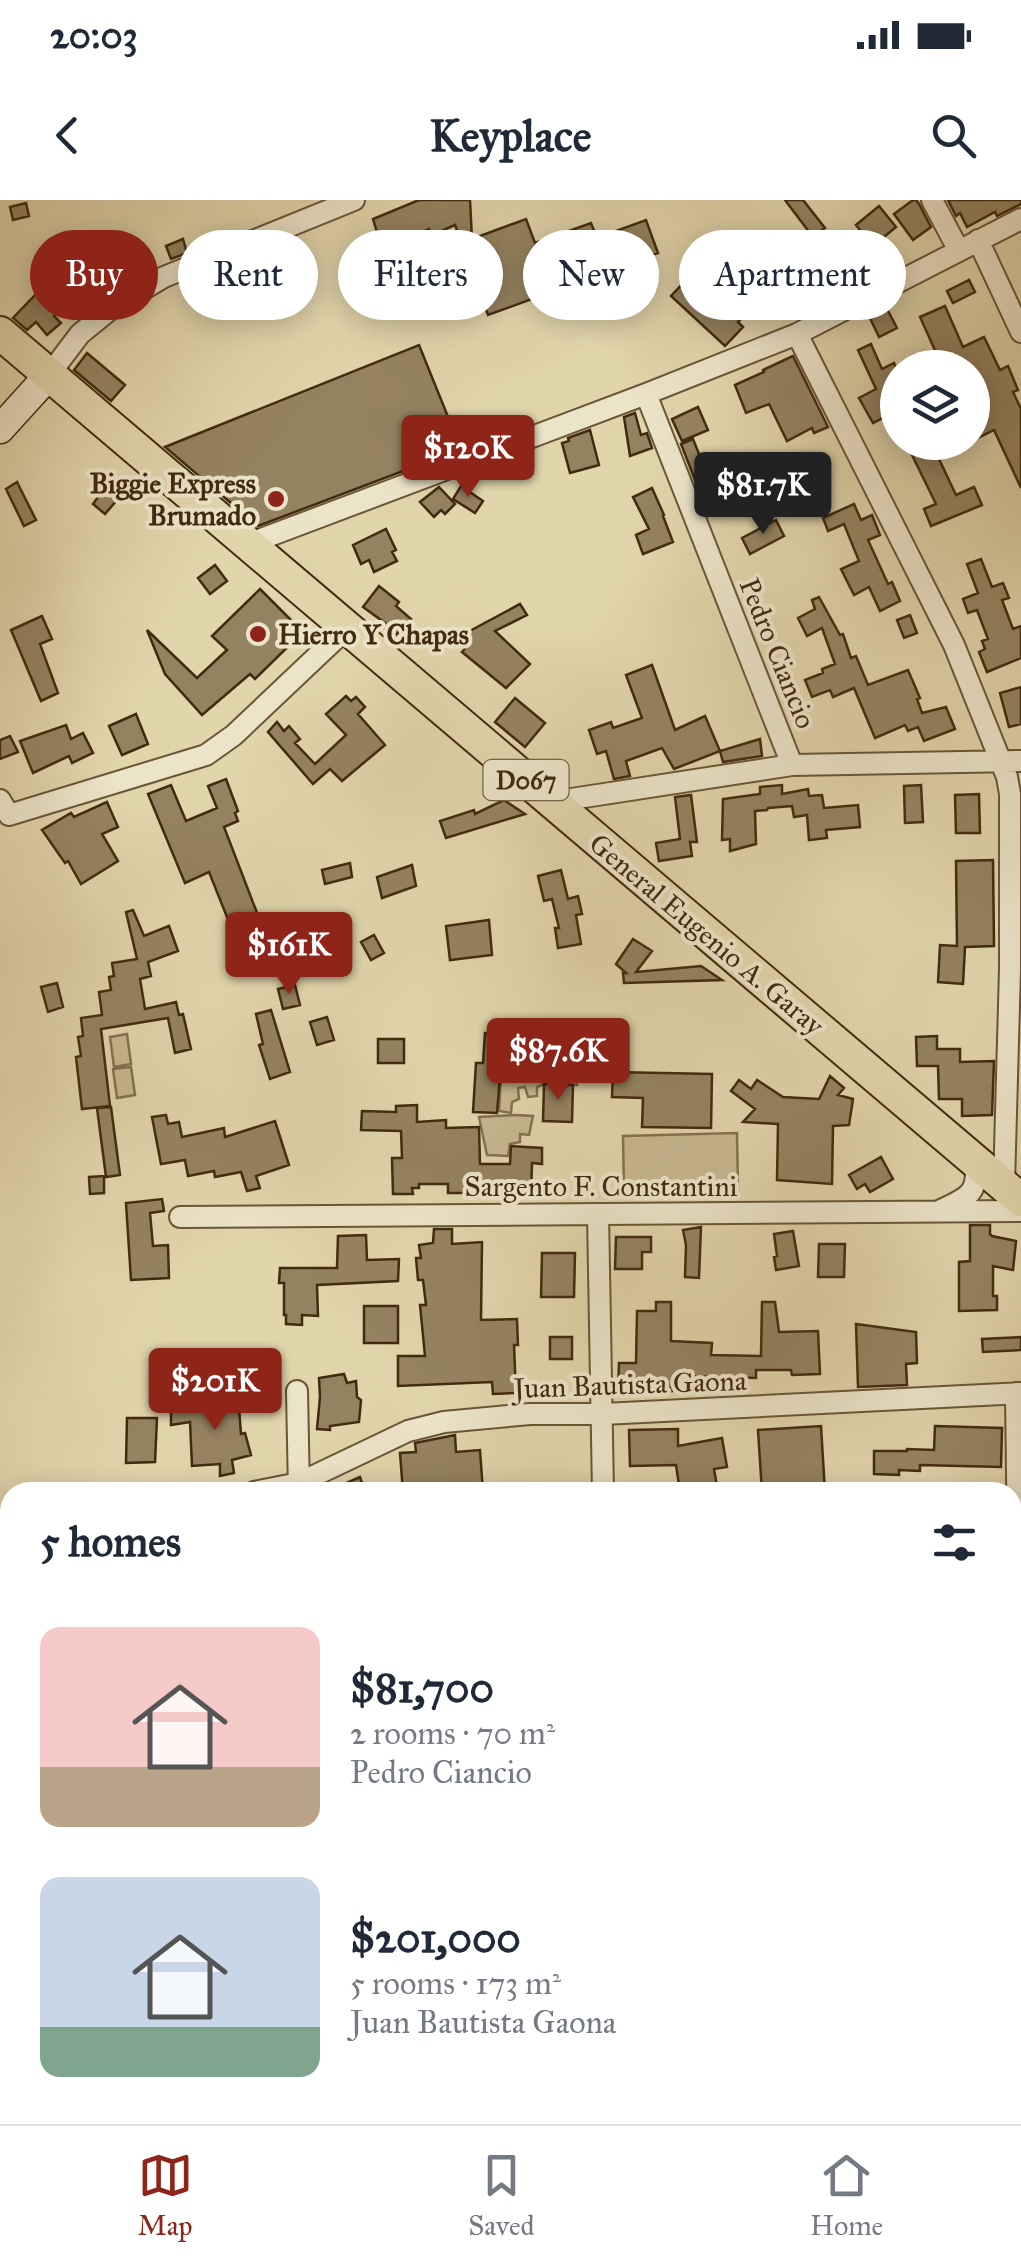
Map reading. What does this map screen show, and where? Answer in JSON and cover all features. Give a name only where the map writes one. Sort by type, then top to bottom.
[{"type":"main road","name":"General Eugenio A. Garay","points":[[0,333],[1015,1199]]},
{"type":"main road","points":[[0,429],[49,375]]},
{"type":"street","points":[[49,375],[80,334],[112,308],[164,277],[354,200]]},
{"type":"street","points":[[932,200],[968,244],[1021,332]]},
{"type":"street","points":[[248,544],[797,334],[1021,219]]},
{"type":"street","points":[[797,334],[1011,761],[1016,969],[1015,1199]]},
{"type":"street","name":"Pedro Ciancio","points":[[646,394],[792,765]]},
{"type":"street","points":[[0,800],[8,816],[206,755],[234,734],[347,628]]},
{"type":"street","points":[[552,802],[792,765],[1011,761]]},
{"type":"street","points":[[939,1211],[976,1185],[976,1162]]},
{"type":"street","name":"Sargento F. Constantini","points":[[180,1218],[939,1211],[1015,1199]]},
{"type":"street","points":[[598,1214],[603,1482]]},
{"type":"street","points":[[297,1391],[299,1482]]},
{"type":"street","points":[[1018,1393],[1019,1482]]},
{"type":"street","name":"Juan Bautista Gaona","points":[[311,1482],[426,1426],[530,1414],[603,1414],[1018,1393]]},
{"type":"shaded area","points":[[127,1034],[131,1064],[114,1067],[110,1037]]},
{"type":"shaded area","points":[[503,1048],[576,1050],[577,1085],[544,1084],[537,1087],[537,1096],[528,1097],[525,1087],[518,1088],[519,1099],[512,1102],[511,1113],[499,1111]]},
{"type":"shaded area","points":[[131,1067],[135,1095],[117,1098],[113,1069]]},
{"type":"shaded area","points":[[533,1116],[529,1135],[520,1134],[520,1142],[510,1144],[508,1156],[487,1155],[479,1117]]},
{"type":"shaded area","points":[[737,1133],[738,1191],[624,1194],[623,1136]]},
{"type":"building","points":[[419,200],[470,200],[472,230],[457,230],[455,225],[444,230],[376,230],[373,219]]},
{"type":"building","points":[[785,200],[803,200],[825,228],[808,230]]},
{"type":"building","points":[[916,200],[931,227],[913,240],[894,214]]},
{"type":"building","points":[[948,200],[1021,200],[1021,204],[967,227]]},
{"type":"building","points":[[26,203],[29,216],[13,220],[10,207]]},
{"type":"building","points":[[879,206],[896,227],[860,230],[856,225]]},
{"type":"building","points":[[526,219],[530,230],[523,230],[523,302],[503,310],[503,230],[496,230]]},
{"type":"building","points":[[646,220],[650,230],[619,230]]},
{"type":"building","points":[[591,223],[594,230],[571,230]]},
{"type":"building","points":[[178,241],[178,256],[171,259],[166,246]]},
{"type":"building","points":[[969,280],[975,292],[953,303],[947,291]]},
{"type":"building","points":[[679,288],[679,303],[671,296]]},
{"type":"building","points":[[30,300],[30,320],[61,323],[47,335],[36,322],[27,330],[13,318]]},
{"type":"building","points":[[945,306],[963,347],[984,337],[1000,370],[1008,366],[1021,409],[1021,488],[994,430],[990,432],[990,350],[935,350],[920,317]]},
{"type":"building","points":[[697,320],[740,320],[743,327],[725,346]]},
{"type":"building","points":[[871,320],[893,320],[897,328],[879,337]]},
{"type":"building","points":[[871,344],[880,364],[880,419],[873,423],[859,398],[876,389],[858,350]]},
{"type":"building","points":[[419,345],[461,449],[258,526],[165,447]]},
{"type":"building","points":[[87,353],[125,385],[111,401],[74,370]]},
{"type":"building","points":[[793,356],[828,427],[814,433],[812,428],[787,441],[769,404],[746,413],[735,385]]},
{"type":"building","points":[[698,407],[708,430],[682,441],[672,419]]},
{"type":"building","points":[[635,413],[641,435],[647,433],[652,448],[630,456],[624,417]]},
{"type":"building","points":[[590,430],[599,465],[570,473],[562,443]]},
{"type":"building","points":[[693,439],[705,469],[718,463],[725,479],[699,490],[681,444]]},
{"type":"building","points":[[914,460],[939,460],[956,495],[974,487],[982,505],[931,526],[924,509],[936,504]]},
{"type":"building","points":[[17,482],[36,520],[24,526],[6,489]]},
{"type":"building","points":[[108,483],[123,493],[105,514],[93,504]]},
{"type":"building","points":[[461,486],[483,501],[475,513],[453,499]]},
{"type":"building","points":[[439,487],[455,504],[445,514],[441,510],[434,517],[420,502]]},
{"type":"building","points":[[652,488],[673,542],[643,554],[636,535],[649,529],[633,497]]},
{"type":"building","points":[[854,504],[861,520],[872,515],[880,535],[868,540],[900,601],[880,611],[869,587],[854,595],[841,569],[859,561],[844,524],[828,531],[823,518]]},
{"type":"building","points":[[776,520],[784,536],[750,554],[742,538]]},
{"type":"building","points":[[386,529],[397,561],[374,572],[369,560],[361,564],[353,545]]},
{"type":"building","points":[[981,559],[992,587],[1003,583],[1009,598],[1002,600],[1013,629],[1021,626],[1021,658],[987,672],[979,652],[985,649],[982,641],[988,639],[977,610],[968,613],[963,599],[978,593],[967,564]]},
{"type":"building","points":[[215,565],[227,581],[210,594],[198,578]]},
{"type":"building","points":[[379,586],[399,602],[396,606],[411,619],[394,637],[382,626],[385,623],[363,607]]},
{"type":"building","points":[[260,589],[303,632],[255,679],[250,674],[202,715],[165,674],[147,630],[197,678],[227,650],[212,636]]},
{"type":"building","points":[[819,597],[840,635],[843,634],[851,658],[856,656],[868,685],[908,670],[922,713],[946,707],[955,729],[924,741],[918,727],[908,731],[905,725],[875,738],[854,688],[833,697],[830,690],[812,697],[805,680],[835,664],[822,628],[807,636],[798,618],[815,609],[812,600]]},
{"type":"building","points":[[520,604],[527,615],[495,631],[530,664],[506,688],[462,652],[472,640],[468,632]]},
{"type":"building","points":[[910,615],[917,633],[904,638],[897,620]]},
{"type":"building","points":[[42,616],[52,639],[40,644],[58,693],[41,701],[11,630]]},
{"type":"building","points":[[652,665],[675,730],[705,716],[720,751],[674,769],[662,748],[626,761],[630,776],[614,779],[606,751],[597,754],[589,730],[611,722],[613,728],[642,718],[626,675]]},
{"type":"building","points":[[1021,687],[1021,724],[1009,727],[1000,693]]},
{"type":"building","points":[[346,696],[351,701],[356,697],[365,707],[358,714],[385,745],[342,781],[330,769],[313,784],[268,732],[277,722],[284,731],[289,726],[300,739],[295,743],[315,764],[346,735],[326,714]]},
{"type":"building","points":[[515,698],[545,723],[525,747],[495,722]]},
{"type":"building","points":[[136,714],[148,744],[122,755],[109,726]]},
{"type":"building","points":[[66,725],[71,739],[83,733],[93,753],[72,763],[69,756],[33,773],[20,741]]},
{"type":"building","points":[[10,736],[18,752],[0,759],[0,740]]},
{"type":"building","points":[[760,739],[762,756],[723,762],[720,751]]},
{"type":"building","points":[[226,779],[238,821],[224,827],[267,930],[256,935],[266,963],[243,972],[228,928],[231,927],[209,872],[185,883],[148,794],[171,785],[186,821],[217,808],[208,786]]},
{"type":"building","points":[[782,785],[782,794],[808,789],[809,796],[822,795],[824,808],[858,805],[860,827],[826,830],[827,838],[809,840],[807,815],[794,817],[792,806],[768,808],[755,811],[756,844],[730,851],[730,839],[722,840],[723,799],[760,794],[760,787]]},
{"type":"building","points":[[921,785],[923,822],[905,823],[904,786]]},
{"type":"building","points":[[979,794],[980,833],[956,833],[955,795]]},
{"type":"building","points":[[691,795],[697,842],[690,842],[692,856],[659,861],[656,843],[680,839],[675,797]]},
{"type":"building","points":[[504,800],[525,814],[446,838],[440,821],[474,810],[475,814]]},
{"type":"building","points":[[107,802],[118,827],[102,834],[118,861],[81,884],[42,830],[71,813],[74,817]]},
{"type":"building","points":[[993,860],[994,946],[965,947],[963,984],[938,982],[940,945],[957,946],[956,861]]},
{"type":"building","points":[[350,863],[352,877],[325,884],[322,870]]},
{"type":"building","points":[[412,865],[416,886],[382,898],[377,877]]},
{"type":"building","points":[[561,870],[568,899],[578,896],[582,914],[576,915],[581,944],[558,948],[555,928],[559,928],[552,899],[544,901],[538,876]]},
{"type":"building","points":[[133,910],[144,936],[169,926],[178,951],[148,962],[151,976],[140,979],[145,1009],[176,1002],[179,1015],[183,1014],[191,1049],[175,1053],[168,1018],[101,1029],[110,1106],[82,1109],[76,1057],[81,1056],[81,1018],[102,1015],[99,992],[111,990],[112,963],[137,959],[126,912]]},
{"type":"building","points":[[489,920],[492,955],[450,960],[446,926]]},
{"type":"building","points":[[374,935],[384,953],[371,960],[361,942]]},
{"type":"building","points":[[633,939],[652,951],[636,972],[701,966],[722,980],[624,983],[626,973],[616,964]]},
{"type":"building","points":[[57,983],[63,1007],[48,1012],[41,987]]},
{"type":"building","points":[[295,985],[300,1005],[283,1009],[278,989]]},
{"type":"building","points":[[271,1010],[290,1072],[270,1079],[259,1045],[263,1044],[256,1014]]},
{"type":"building","points":[[327,1017],[334,1040],[317,1045],[310,1022]]},
{"type":"building","points":[[532,1022],[567,1024],[566,1051],[530,1049]]},
{"type":"building","points":[[485,1033],[500,1034],[497,1113],[473,1112],[476,1063],[483,1063]]},
{"type":"building","points":[[937,1036],[937,1049],[960,1049],[960,1062],[994,1061],[992,1115],[962,1116],[962,1099],[939,1099],[938,1066],[917,1066],[916,1037]]},
{"type":"building","points":[[378,1039],[404,1039],[404,1063],[378,1063]]},
{"type":"building","points":[[613,1072],[712,1074],[711,1128],[642,1127],[643,1098],[612,1097]]},
{"type":"building","points":[[830,1076],[844,1088],[838,1095],[853,1099],[849,1125],[833,1126],[832,1184],[777,1180],[778,1124],[743,1122],[755,1109],[731,1091],[739,1080],[751,1089],[757,1080],[783,1097],[819,1099]]},
{"type":"building","points":[[544,1084],[573,1085],[572,1122],[543,1121]]},
{"type":"building","points":[[417,1105],[417,1122],[446,1120],[446,1128],[479,1127],[480,1164],[510,1164],[511,1146],[542,1148],[542,1164],[532,1163],[531,1196],[509,1196],[509,1190],[448,1193],[448,1184],[419,1184],[419,1188],[412,1188],[413,1194],[393,1194],[392,1158],[402,1158],[401,1131],[361,1130],[362,1111],[396,1112],[396,1106]]},
{"type":"building","points":[[111,1107],[120,1175],[106,1177],[97,1108]]},
{"type":"building","points":[[166,1115],[168,1124],[179,1122],[182,1137],[224,1128],[225,1137],[275,1121],[289,1165],[256,1176],[260,1188],[247,1191],[241,1172],[215,1177],[214,1171],[188,1176],[185,1160],[161,1164],[152,1117]]},
{"type":"building","points":[[881,1157],[893,1179],[870,1192],[865,1184],[857,1189],[849,1175]]},
{"type":"building","points":[[104,1176],[104,1193],[90,1194],[89,1177]]},
{"type":"building","points":[[162,1199],[164,1211],[150,1213],[153,1246],[168,1245],[169,1278],[131,1280],[126,1203]]},
{"type":"building","points":[[970,1225],[990,1225],[992,1236],[1016,1241],[1013,1270],[993,1266],[997,1310],[959,1311],[959,1262],[970,1261]]},
{"type":"building","points":[[701,1227],[699,1278],[685,1277],[683,1230]]},
{"type":"building","points":[[434,1229],[452,1229],[452,1244],[482,1242],[481,1320],[517,1319],[516,1393],[493,1394],[492,1382],[398,1386],[398,1356],[425,1356],[420,1305],[426,1305],[416,1258],[421,1258],[419,1245],[433,1243]]},
{"type":"building","points":[[793,1231],[799,1266],[776,1270],[774,1234]]},
{"type":"building","points":[[366,1235],[367,1260],[399,1259],[398,1281],[317,1285],[318,1316],[302,1315],[302,1325],[286,1324],[280,1268],[337,1268],[338,1236]]},
{"type":"building","points":[[616,1237],[651,1237],[651,1252],[642,1252],[642,1269],[615,1269]]},
{"type":"building","points":[[819,1244],[845,1244],[844,1277],[818,1277]]},
{"type":"building","points":[[542,1253],[575,1253],[574,1297],[541,1297]]},
{"type":"building","points":[[656,1302],[671,1302],[671,1341],[712,1343],[711,1355],[761,1356],[762,1302],[775,1302],[779,1332],[818,1331],[820,1374],[756,1370],[756,1378],[689,1376],[690,1382],[671,1387],[672,1391],[618,1393],[619,1363],[636,1363],[637,1311],[656,1311]]},
{"type":"building","points":[[364,1306],[398,1306],[398,1343],[364,1343]]},
{"type":"building","points":[[856,1324],[916,1332],[917,1363],[906,1364],[907,1385],[858,1387]]},
{"type":"building","points":[[550,1337],[572,1337],[572,1359],[550,1359]]},
{"type":"building","points":[[1021,1337],[1021,1350],[983,1352],[982,1339]]},
{"type":"building","points":[[344,1374],[347,1383],[356,1381],[357,1397],[361,1400],[359,1422],[330,1426],[330,1430],[317,1429],[319,1378]]},
{"type":"building","points":[[238,1395],[241,1434],[245,1433],[251,1455],[232,1460],[234,1473],[220,1476],[220,1464],[192,1466],[190,1422],[171,1425],[171,1410]]},
{"type":"building","points":[[127,1418],[157,1418],[155,1462],[126,1463]]},
{"type":"building","points":[[821,1426],[824,1482],[761,1482],[758,1430]]},
{"type":"building","points":[[935,1426],[1002,1428],[1001,1467],[920,1465],[920,1471],[874,1474],[874,1451],[934,1450]]},
{"type":"building","points":[[678,1429],[678,1446],[722,1438],[727,1467],[714,1469],[716,1482],[679,1482],[676,1465],[630,1466],[629,1430]]},
{"type":"building","points":[[455,1435],[456,1452],[480,1450],[482,1482],[402,1482],[400,1453],[416,1452],[415,1443]]},
{"type":"place","name":"Biggie Express Brumado","points":[[276,499]]},
{"type":"place","name":"Hierro Y Chapas","points":[[258,634]]}]
